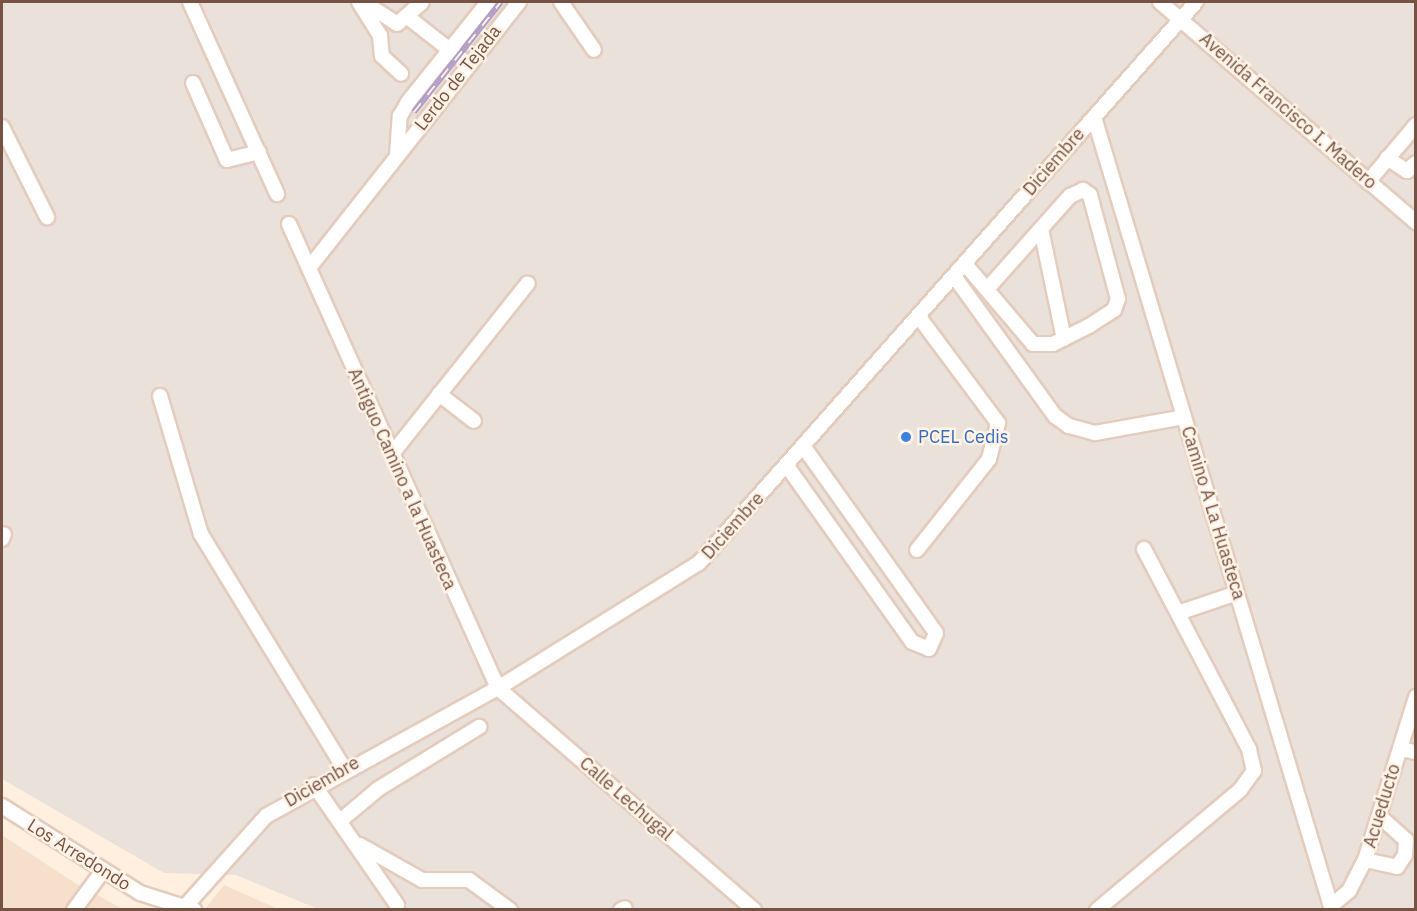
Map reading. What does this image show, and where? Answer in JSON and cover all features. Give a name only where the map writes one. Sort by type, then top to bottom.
[{"type":"street","points":[[190,2],[277,194]]},
{"type":"street","points":[[359,2],[380,35],[382,56],[401,74]]},
{"type":"street","points":[[364,2],[390,22]]},
{"type":"street","points":[[380,35],[390,22],[409,18],[422,2]]},
{"type":"street","name":"Lerdo de Tejada","points":[[397,155],[400,116],[488,2]]},
{"type":"street","name":"Lerdo de Tejada","points":[[309,268],[519,2]]},
{"type":"street","points":[[561,2],[594,50]]},
{"type":"street","name":"Avenida Francisco I. Madero","points":[[1160,2],[1182,18],[1416,222]]},
{"type":"street","name":"Diciembre","points":[[187,908],[247,833],[314,785],[498,688],[699,563],[788,466],[1196,2]]},
{"type":"street","points":[[409,18],[469,65]]},
{"type":"street","points":[[193,83],[227,160],[259,152]]},
{"type":"street","name":"Camino A La Huasteca","points":[[1094,117],[1332,908]]},
{"type":"street","points":[[1368,182],[1416,125]]},
{"type":"street","points":[[2,127],[47,217]]},
{"type":"street","points":[[1387,159],[1407,171],[1416,163]]},
{"type":"street","points":[[965,264],[1033,344],[1064,339],[1108,315],[1118,299],[1090,195],[1083,190],[1070,196],[987,289]]},
{"type":"street","name":"Antiguo Camino a la Huasteca","points":[[289,224],[498,688]]},
{"type":"street","points":[[1041,229],[1064,339]]},
{"type":"street","points":[[954,276],[1055,416],[1069,426],[1095,433],[1184,417]]},
{"type":"street","points":[[392,454],[528,283]]},
{"type":"street","points":[[917,550],[989,459],[998,423],[919,317]]},
{"type":"street","points":[[439,394],[474,421]]},
{"type":"street","points":[[160,396],[201,534],[344,768]]},
{"type":"street","points":[[788,466],[912,642],[929,649],[936,633],[804,447]]},
{"type":"street","points":[[1097,909],[1240,790],[1254,771],[1249,749],[1144,549]]},
{"type":"street","points":[[1178,613],[1237,593]]},
{"type":"street","name":"Calle Lechugal","points":[[498,688],[754,909]]},
{"type":"street","name":"Acueducto","points":[[1332,908],[1349,891],[1365,860],[1416,696]]},
{"type":"street","points":[[340,821],[378,789],[478,727]]},
{"type":"street","points":[[1400,748],[1416,752]]},
{"type":"street","points":[[314,785],[360,845],[397,905]]},
{"type":"street","name":"Los Arredondo","points":[[2,806],[102,872],[140,893],[187,908]]},
{"type":"street","points":[[1365,860],[1397,867],[1405,855],[1406,840],[1379,816]]},
{"type":"street","points":[[360,845],[422,880],[476,883],[510,909]]},
{"type":"street","points":[[74,909],[102,872]]},
{"type":"shaded area","points":[[2,2],[1415,2],[1415,909],[318,909],[236,875],[164,873],[2,779]]},
{"type":"shaded area","points":[[2,835],[75,883],[123,909],[2,909]]},
{"type":"shaded area","points":[[224,885],[278,909],[205,909]]},
{"type":"railway","points":[[414,112],[501,2]]},
{"type":"place","name":"PCEL Cedis","points":[[906,437]]}]
